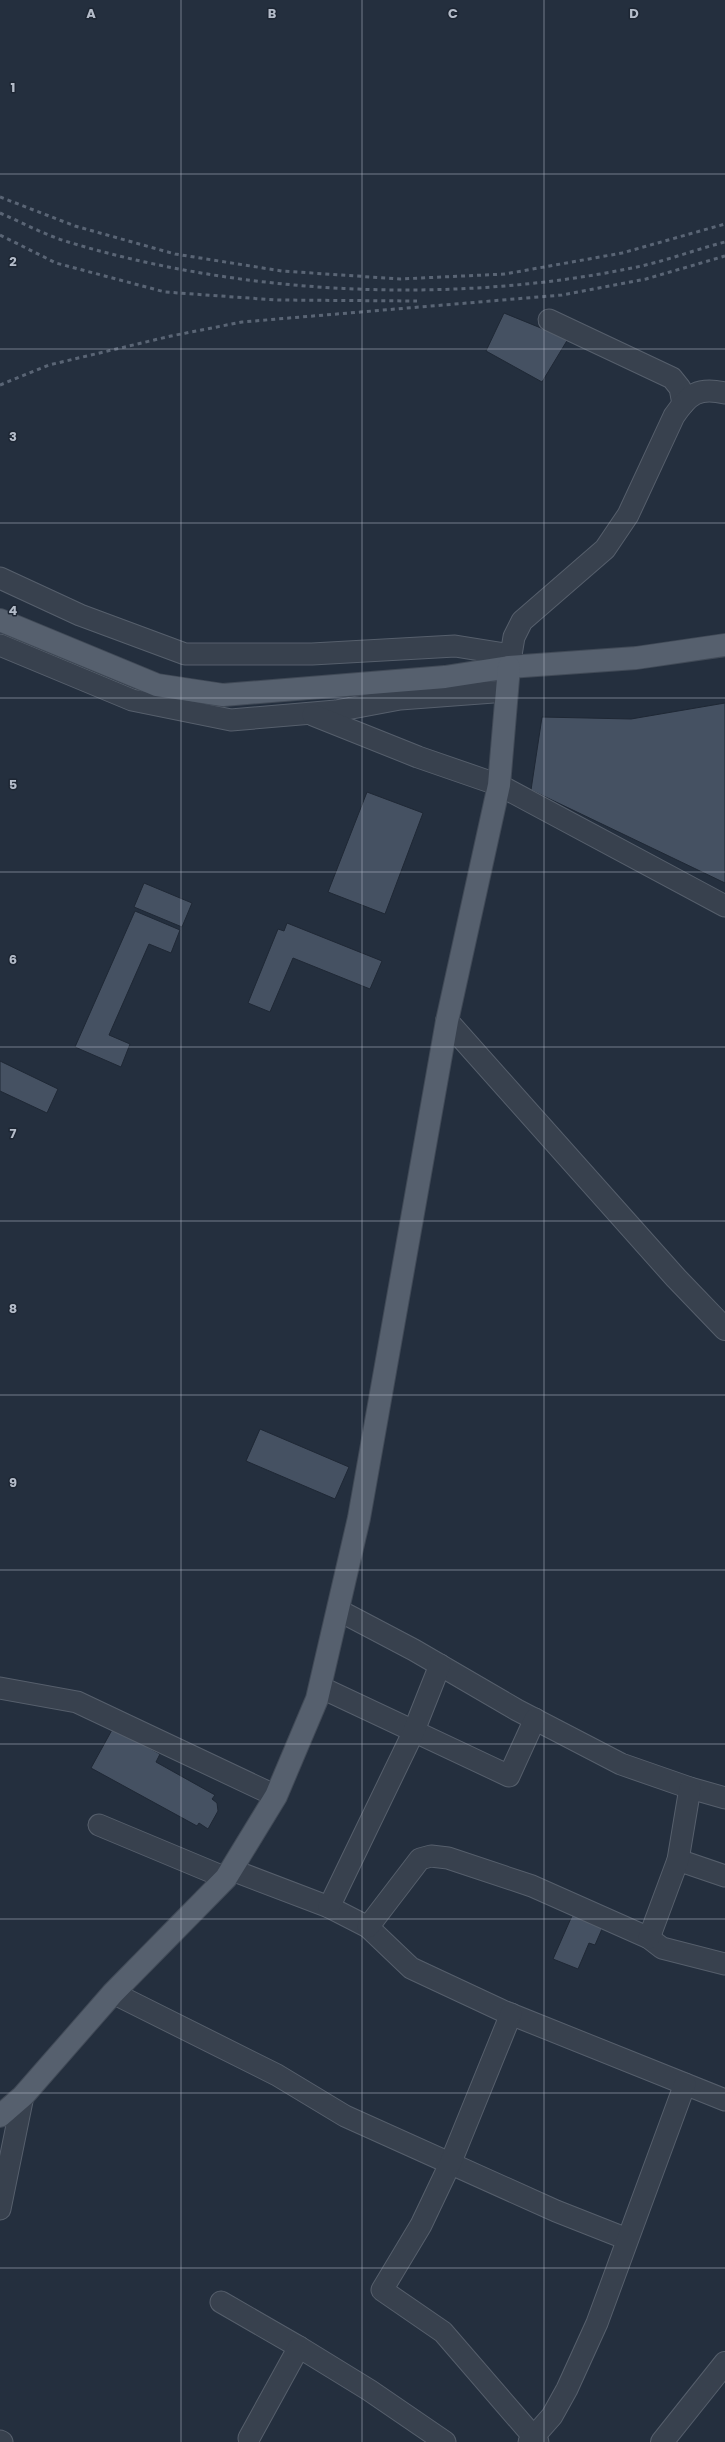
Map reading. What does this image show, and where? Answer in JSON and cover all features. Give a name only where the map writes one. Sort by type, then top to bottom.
[{"type":"main road","points":[[0,620],[156,685],[223,695],[445,676],[510,661],[636,658],[725,645]]},
{"type":"main road","points":[[0,2116],[23,2096],[113,1993],[229,1874],[276,1796],[317,1699],[359,1518],[447,1021],[499,785],[510,661]]},
{"type":"street","points":[[549,320],[672,378],[680,388],[683,404]]},
{"type":"street","points":[[0,578],[80,615],[185,654],[312,654],[455,646],[510,661],[514,637],[522,621],[606,550],[628,515],[674,416],[683,404],[695,392],[713,390],[725,393]]},
{"type":"street","points":[[0,645],[132,700],[231,720],[336,711],[400,699],[507,691]]},
{"type":"street","points":[[310,714],[418,757],[499,785],[725,906]]},
{"type":"street","points":[[447,1021],[676,1278],[725,1329]]},
{"type":"street","points":[[338,1610],[535,1719],[621,1764],[690,1788],[725,1798]]},
{"type":"street","points":[[329,1907],[413,1733],[440,1666]]},
{"type":"street","points":[[320,1687],[413,1733],[509,1776],[535,1719]]},
{"type":"street","points":[[0,1688],[77,1702],[276,1796]]},
{"type":"street","points":[[649,1938],[678,1860],[690,1788]]},
{"type":"street","points":[[99,1825],[229,1874],[329,1907],[368,1927],[411,1968],[511,2014],[725,2100]]},
{"type":"street","points":[[368,1927],[420,1859],[431,1856],[448,1858],[532,1886],[649,1938],[662,1948],[725,1964]]},
{"type":"street","points":[[678,1860],[725,1876]]},
{"type":"street","points":[[113,1993],[277,2074],[345,2116],[556,2211],[627,2240]]},
{"type":"street","points":[[511,2014],[450,2164],[421,2225],[382,2290],[443,2332],[534,2441],[552,2416],[567,2389],[596,2323],[686,2084]]},
{"type":"street","points":[[0,2209],[23,2096]]},
{"type":"street","points":[[221,2302],[369,2390],[445,2442]]},
{"type":"street","points":[[249,2438],[299,2347]]},
{"type":"street","points":[[662,2442],[723,2368]]},
{"type":"building","points":[[504,313],[568,339],[542,382],[486,351]]},
{"type":"building","points":[[725,703],[725,883],[531,790],[542,717],[631,719]]},
{"type":"building","points":[[367,792],[423,813],[385,914],[328,892]]},
{"type":"building","points":[[144,883],[192,903],[182,927],[134,907]]},
{"type":"building","points":[[135,911],[180,930],[171,953],[149,944],[109,1035],[130,1044],[121,1067],[75,1047]]},
{"type":"building","points":[[287,923],[382,961],[370,989],[293,958],[270,1012],[248,1003],[278,929],[284,931]]},
{"type":"building","points":[[0,1061],[58,1089],[47,1113],[0,1091]]},
{"type":"building","points":[[260,1429],[349,1467],[335,1499],[246,1461]]},
{"type":"building","points":[[113,1728],[160,1754],[156,1762],[215,1795],[212,1799],[217,1803],[218,1811],[208,1829],[199,1823],[197,1826],[91,1768]]},
{"type":"building","points":[[575,1909],[605,1922],[595,1945],[589,1943],[578,1969],[553,1959]]},
{"type":"railway","points":[[0,197],[75,226],[175,254],[282,271],[400,279],[505,274],[622,253],[725,224]]},
{"type":"railway","points":[[0,213],[65,241],[132,259],[202,273],[274,283],[347,289],[419,290],[492,287],[563,280],[632,268],[725,242]]},
{"type":"railway","points":[[0,235],[56,263],[165,292],[276,300],[417,301]]},
{"type":"railway","points":[[0,385],[49,365],[171,336],[242,322],[562,295],[646,279],[725,256]]}]
